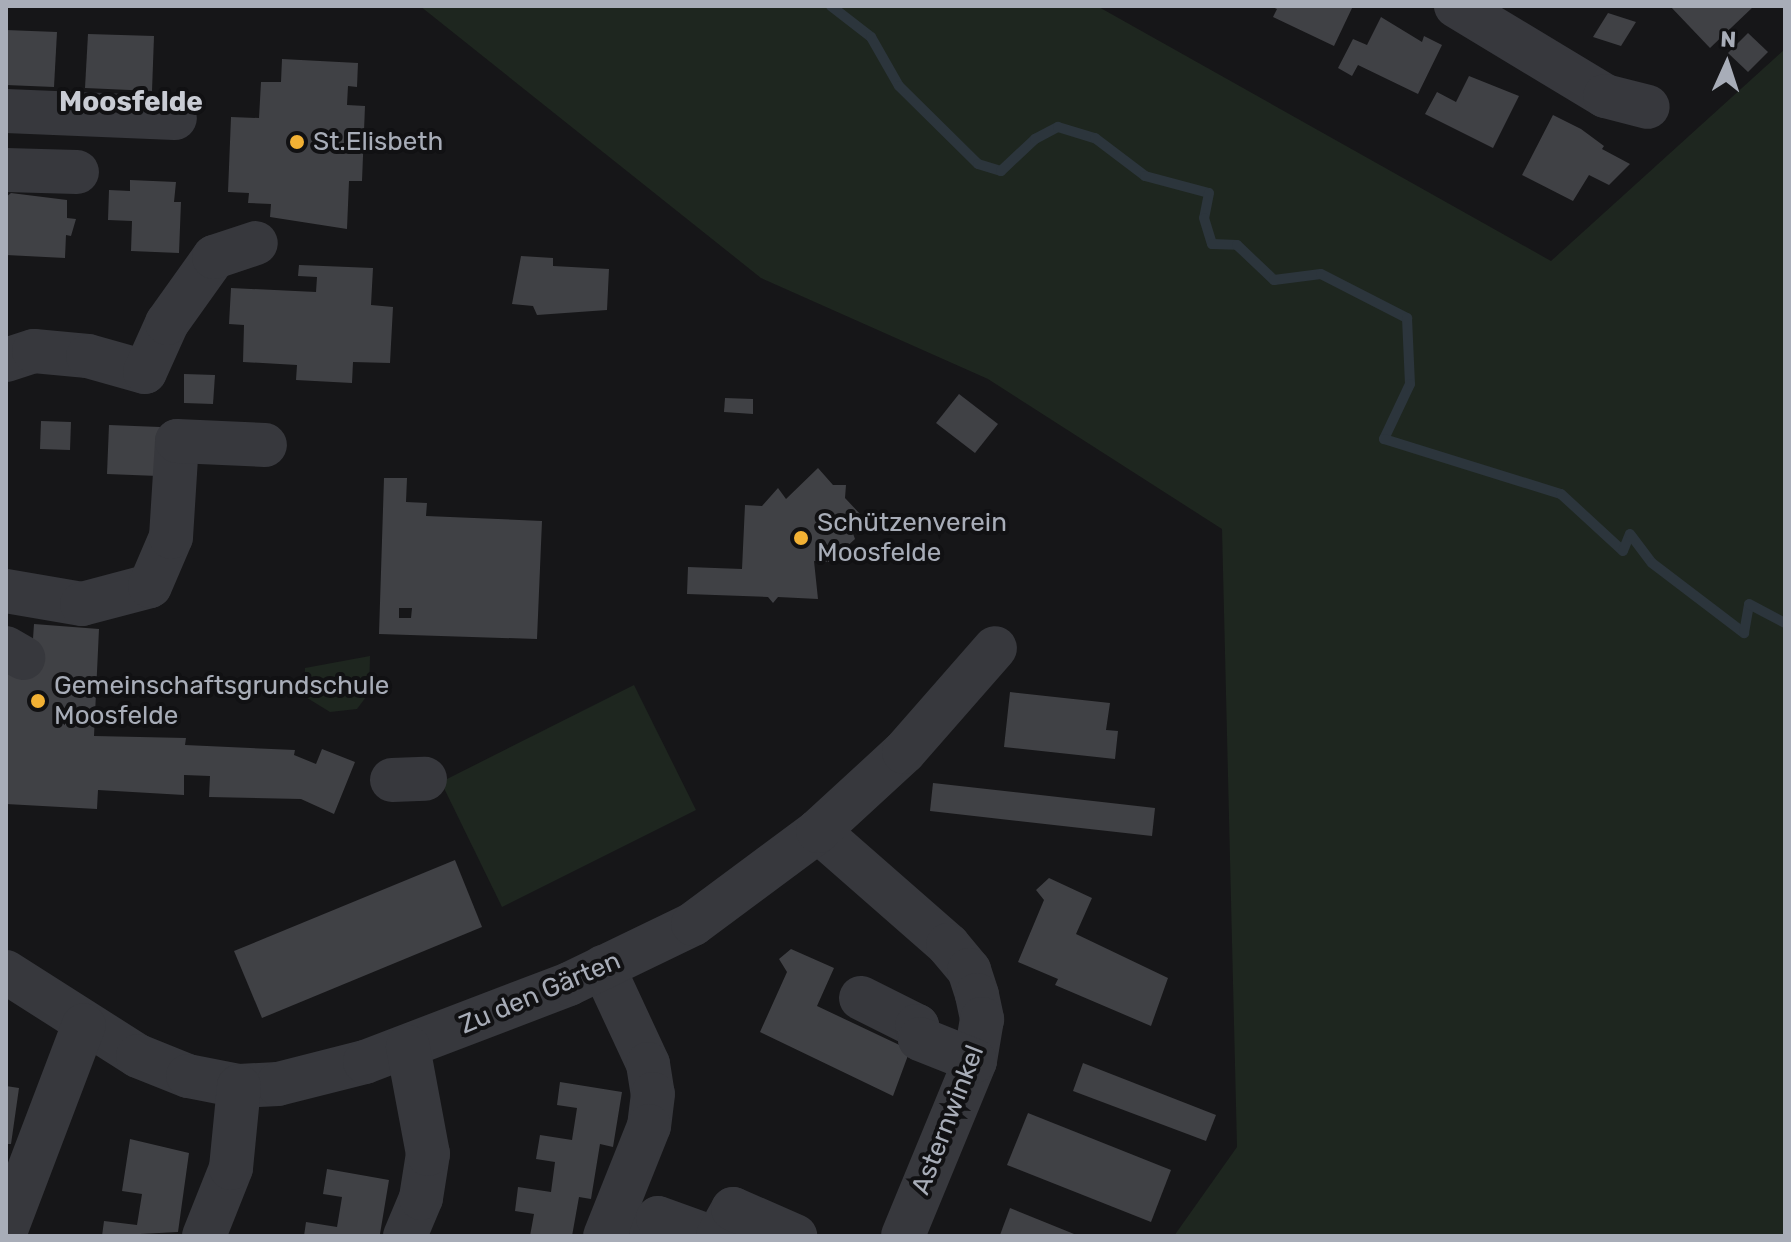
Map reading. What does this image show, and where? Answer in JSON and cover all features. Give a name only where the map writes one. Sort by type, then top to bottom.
[{"type":"street","points":[[1456,6],[1605,96],[1648,107]]},
{"type":"street","points":[[6,111],[175,118]]},
{"type":"street","points":[[6,170],[77,172]]},
{"type":"street","points":[[6,360],[48,352],[88,356],[145,372],[167,323],[214,257],[256,243]]},
{"type":"street","points":[[6,591],[82,604],[150,586],[171,537],[177,441],[265,445]]},
{"type":"street","name":"Zu den Gärten","points":[[6,972],[84,1025],[138,1056],[188,1076],[239,1086],[278,1084],[408,1047],[603,967],[693,924],[818,831],[937,718],[995,648]]},
{"type":"street","name":"Asternwinkel","points":[[818,831],[902,902],[969,970],[982,1019],[975,1061],[897,1233]]},
{"type":"street","points":[[603,967],[648,1064],[653,1094],[649,1126],[605,1236]]},
{"type":"street","points":[[861,998],[917,1026],[920,1039],[975,1061]]},
{"type":"street","points":[[6,1230],[84,1025]]},
{"type":"street","points":[[405,1236],[421,1198],[428,1154],[408,1047]]},
{"type":"street","points":[[204,1236],[231,1168],[239,1086]]},
{"type":"street","points":[[718,1236],[733,1209],[795,1236]]},
{"type":"street","points":[[651,1236],[658,1218],[708,1236]]},
{"type":"shaded area","points":[[420,6],[1097,6],[1551,261],[1785,49],[1785,1236],[1174,1236],[1237,1147],[1222,529],[988,379],[761,278]]},
{"type":"shaded area","points":[[370,656],[369,693],[357,709],[330,712],[304,696],[305,668]]},
{"type":"shaded area","points":[[634,685],[696,810],[502,907],[441,782]]},
{"type":"building","points":[[1270,6],[1353,6],[1334,46],[1273,17],[1277,9]]},
{"type":"building","points":[[1670,6],[1754,6],[1710,48]]},
{"type":"building","points":[[1608,13],[1636,22],[1621,46],[1593,37]]},
{"type":"building","points":[[1381,17],[1422,42],[1424,36],[1442,45],[1418,94],[1358,65],[1352,76],[1338,68],[1353,39],[1367,45]]},
{"type":"building","points":[[6,30],[57,32],[54,87],[6,85]]},
{"type":"building","points":[[1748,33],[1768,52],[1748,72],[1728,53]]},
{"type":"building","points":[[88,34],[154,36],[152,91],[85,88]]},
{"type":"building","name":"St.Elisbeth","points":[[282,59],[358,63],[357,87],[348,86],[347,105],[365,106],[362,181],[349,181],[347,229],[270,217],[271,204],[248,203],[249,193],[228,192],[231,117],[259,118],[261,82],[281,82]]},
{"type":"building","points":[[1469,76],[1519,96],[1493,148],[1425,114],[1437,92],[1456,102]]},
{"type":"building","points":[[1553,115],[1581,129],[1604,146],[1602,149],[1630,164],[1609,185],[1589,175],[1573,201],[1522,175]]},
{"type":"building","points":[[130,180],[176,182],[174,202],[181,202],[179,253],[131,251],[132,221],[108,220],[109,190],[130,191]]},
{"type":"building","points":[[11,193],[67,200],[67,218],[76,219],[71,236],[66,235],[65,258],[6,255],[6,197]]},
{"type":"building","points":[[521,256],[553,258],[553,266],[609,269],[607,310],[537,315],[533,306],[512,304]]},
{"type":"building","points":[[299,265],[373,268],[371,305],[393,307],[390,363],[353,362],[352,383],[296,380],[297,365],[243,362],[244,325],[229,324],[231,288],[316,292],[317,277],[298,276]]},
{"type":"building","points":[[184,374],[215,375],[213,404],[184,403]]},
{"type":"building","points":[[959,394],[998,424],[975,453],[936,423]]},
{"type":"building","points":[[725,398],[753,399],[753,414],[724,412]]},
{"type":"building","points":[[41,421],[71,422],[70,450],[40,449]]},
{"type":"building","points":[[109,425],[160,427],[158,476],[107,474]]},
{"type":"building","points":[[818,468],[833,485],[846,485],[845,498],[861,515],[850,525],[855,539],[830,562],[814,561],[818,599],[778,597],[773,603],[768,597],[687,594],[688,567],[742,569],[745,505],[762,506],[778,488],[786,499]]},
{"type":"building","points":[[384,478],[407,478],[406,502],[427,503],[426,516],[542,521],[537,639],[379,634]],"holes":[[[399,608],[412,608],[411,618],[399,618]]]},
{"type":"building","name":"Gemeinschaftsgrundschule Moosfelde","points":[[34,624],[99,629],[94,736],[186,738],[185,745],[295,750],[294,755],[316,764],[322,749],[355,762],[334,814],[301,799],[209,797],[210,776],[184,775],[184,795],[98,790],[97,809],[6,804],[6,667],[31,668]]},
{"type":"building","points":[[1010,692],[1110,703],[1106,730],[1118,731],[1115,759],[1004,747]]},
{"type":"building","points":[[933,783],[1155,808],[1152,836],[930,811]]},
{"type":"building","points":[[455,860],[482,927],[262,1018],[234,951]]},
{"type":"building","points":[[1049,878],[1092,898],[1076,934],[1168,978],[1151,1026],[1055,985],[1058,979],[1018,962],[1044,900],[1036,890]]},
{"type":"building","points":[[791,949],[834,968],[817,1006],[910,1050],[893,1096],[760,1032],[787,972],[779,959]]},
{"type":"building","points":[[1083,1063],[1216,1115],[1206,1141],[1073,1091]]},
{"type":"building","points":[[560,1082],[622,1092],[613,1147],[600,1144],[591,1199],[579,1197],[572,1236],[530,1236],[534,1214],[515,1211],[518,1187],[551,1192],[555,1162],[536,1159],[540,1135],[572,1140],[577,1108],[557,1105]]},
{"type":"building","points":[[6,1086],[19,1088],[11,1144],[6,1144]]},
{"type":"building","points":[[1028,1113],[1171,1170],[1151,1222],[1007,1165]]},
{"type":"building","points":[[130,1139],[189,1153],[178,1232],[102,1236],[104,1221],[137,1225],[142,1194],[122,1191]]},
{"type":"building","points":[[327,1169],[389,1180],[380,1234],[304,1236],[306,1222],[337,1227],[342,1197],[323,1194]]},
{"type":"building","points":[[1010,1208],[1079,1236],[1000,1235]]},
{"type":"waterway","points":[[831,6],[871,37],[899,86],[978,164],[1001,171],[1035,139],[1058,127],[1095,138],[1145,176],[1209,193],[1204,218],[1212,244],[1237,245],[1274,280],[1321,274],[1407,318],[1410,384],[1384,439],[1561,494],[1623,551],[1630,534],[1652,563],[1744,633],[1749,604],[1785,623]]},
{"type":"place","name":"St.Elisbeth","points":[[297,142]]},
{"type":"place","name":"Schützenverein Moosfelde","points":[[801,538]]},
{"type":"place","name":"Gemeinschaftsgrundschule Moosfelde","points":[[38,701]]},
{"type":"district","name":"Moosfelde","points":[[131,102]]}]
